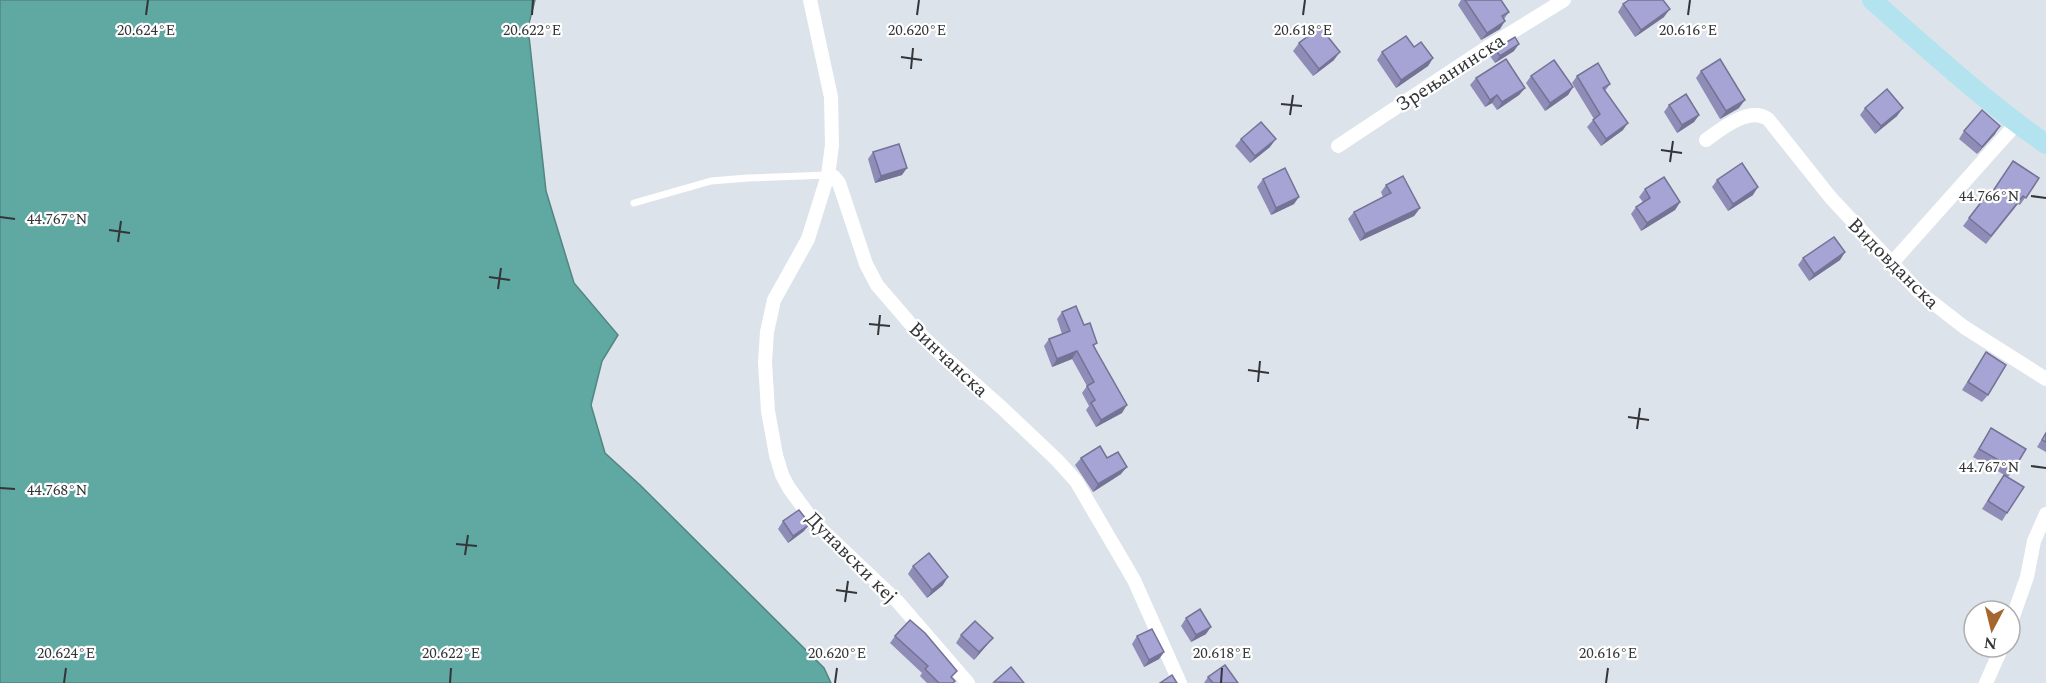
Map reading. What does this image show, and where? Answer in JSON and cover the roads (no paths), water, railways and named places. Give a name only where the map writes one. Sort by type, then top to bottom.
[{"type":"street","points":[[810,0],[831,97],[832,134],[828,175]]},
{"type":"street","name":"Зрењанинска","points":[[1338,146],[1483,50],[1564,0]]},
{"type":"street","points":[[1872,0],[1967,84],[2016,124],[2046,144]]},
{"type":"street","name":"Видовданска","points":[[1706,140],[1744,118],[1758,114],[1768,119],[1831,198],[1890,264],[1919,292],[1956,321],[2046,379]]},
{"type":"street","points":[[1890,264],[2016,124]]},
{"type":"street","name":"Дунавски кеј","points":[[828,175],[808,239],[774,300],[768,325],[766,381],[768,411],[776,455],[789,488],[821,529],[898,602],[968,683]]},
{"type":"street","name":"Винчанска","points":[[828,175],[834,177],[839,183],[866,264],[877,285],[914,328],[1001,407],[1076,481],[1134,580],[1180,683]]},
{"type":"street","points":[[2019,599],[2027,577],[2034,541],[2046,514]]},
{"type":"street","points":[[1986,683],[1997,659]]},
{"type":"lane","points":[[634,203],[711,182],[828,175]]}]
